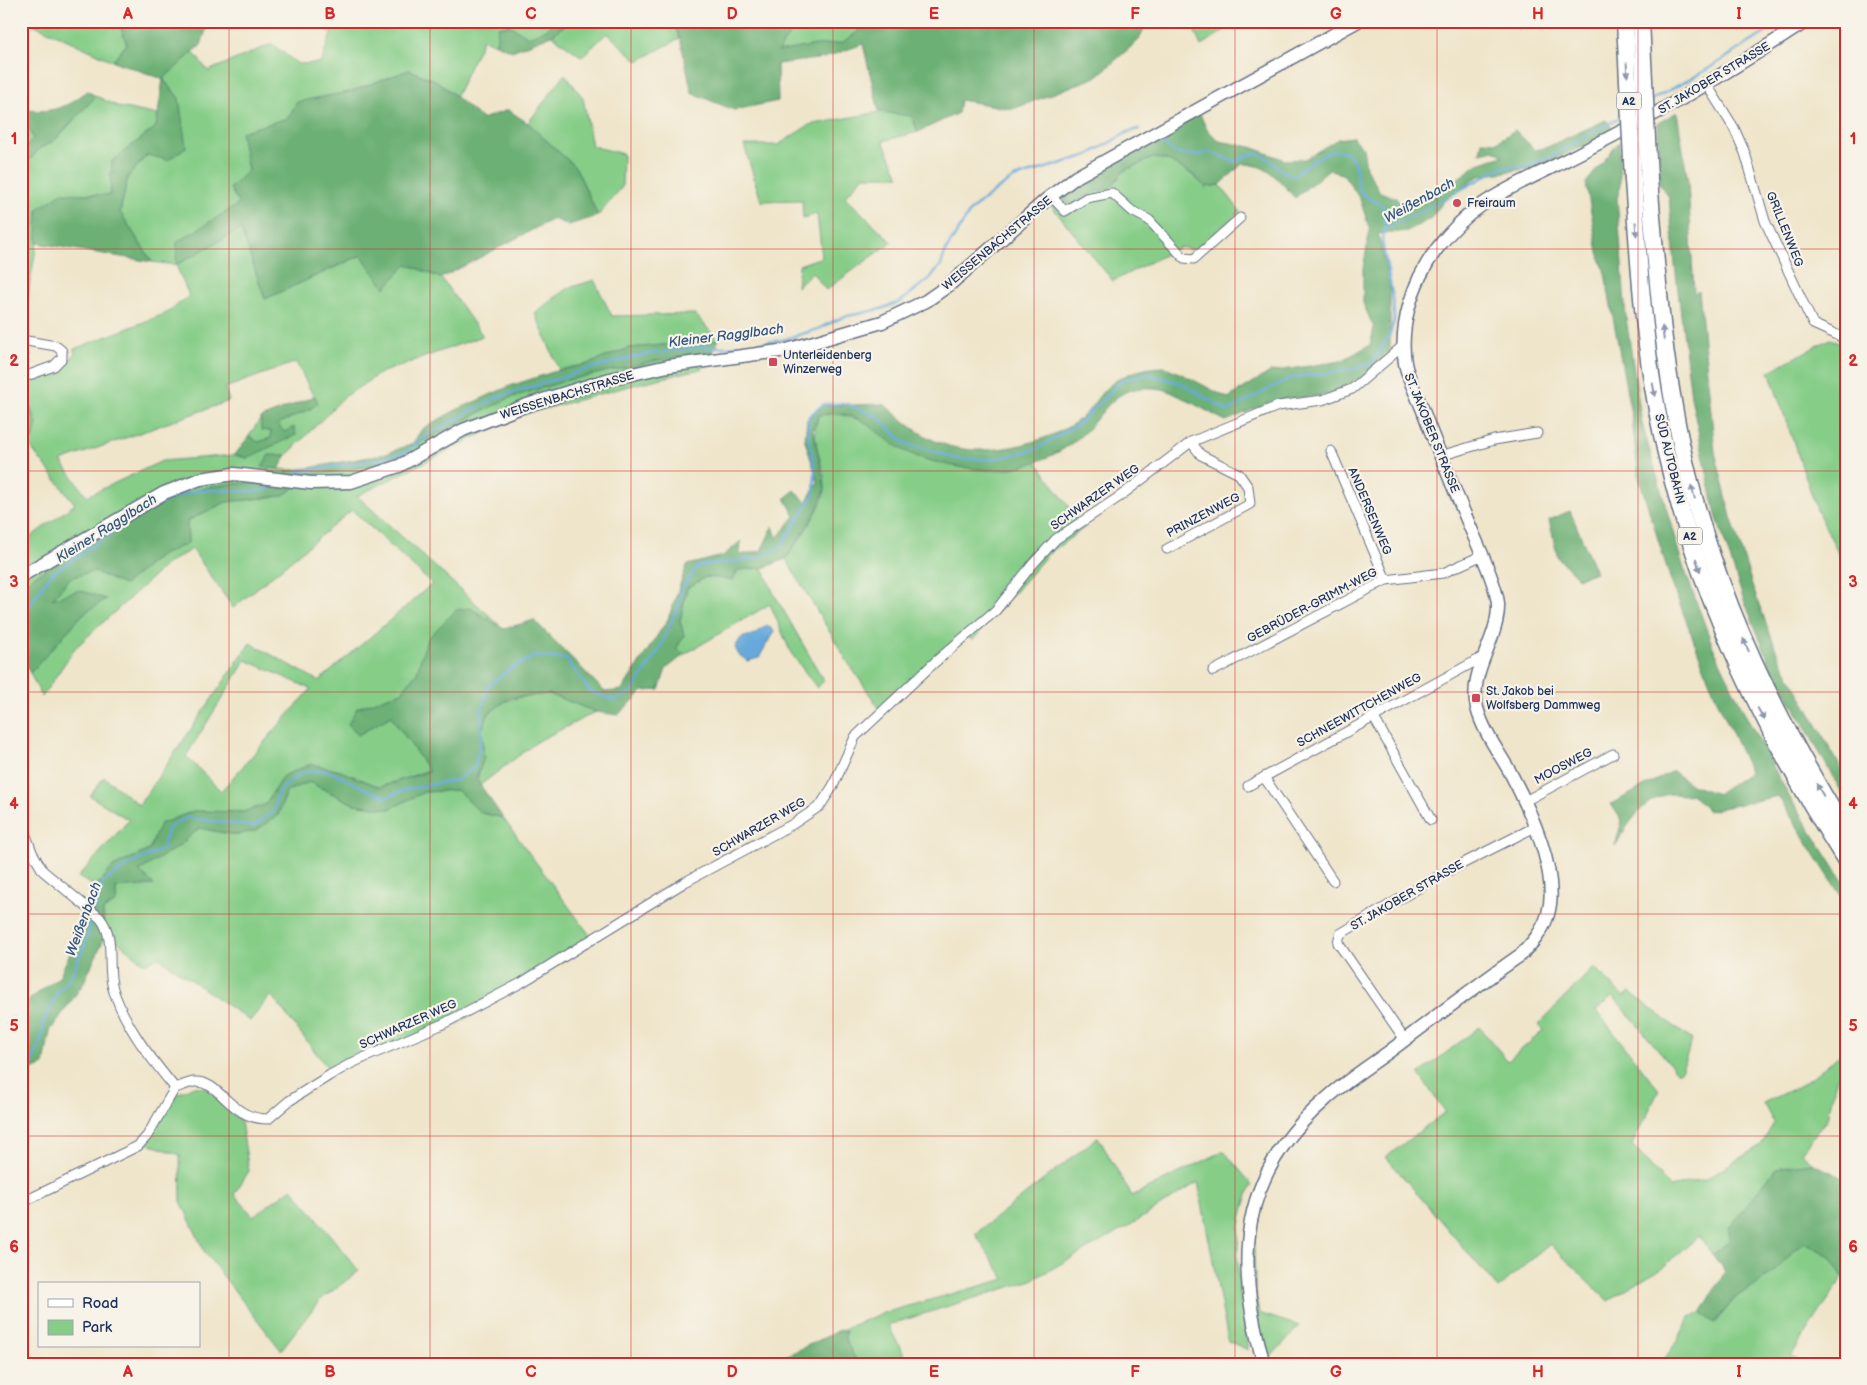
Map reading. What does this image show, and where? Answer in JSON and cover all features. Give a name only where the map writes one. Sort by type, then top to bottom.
[{"type":"highway","name":"SÜD AUTOBAHN","points":[[1625,21],[1641,180],[1670,384],[1688,476],[1712,558],[1738,626],[1767,691],[1796,748],[1846,832]]},
{"type":"highway","name":"SÜD AUTOBAHN","points":[[1641,21],[1640,284],[1653,388],[1673,479],[1698,565],[1723,632],[1752,696],[1814,811],[1846,861]]},
{"type":"main road","name":"WEISSENBACHSTRASSE","points":[[21,576],[164,493],[200,479],[234,474],[311,483],[358,480],[399,466],[463,430],[524,406],[610,379],[668,366],[787,350],[882,322],[926,301],[949,285],[1051,196],[1099,164],[1326,41],[1358,21]]},
{"type":"main road","name":"ST. JAKOBER STRASSE","points":[[1264,1364],[1246,1283],[1248,1230],[1256,1199],[1279,1150],[1323,1101],[1522,954],[1538,937],[1548,913],[1550,895],[1546,859],[1535,827],[1525,801],[1486,732],[1477,709],[1475,691],[1483,657],[1495,630],[1498,602],[1482,555],[1440,456],[1406,366],[1404,344],[1407,315],[1418,283],[1434,252],[1462,219],[1498,192],[1568,159],[1707,85],[1807,21]]},
{"type":"street","name":"GRILLENWEG","points":[[1707,85],[1734,128],[1745,153],[1765,221],[1813,324],[1846,340]]},
{"type":"street","points":[[1051,196],[1064,211],[1086,198],[1112,193],[1132,211],[1148,220],[1184,258],[1194,259],[1240,218]]},
{"type":"street","points":[[21,340],[56,346],[62,351],[62,358],[54,366],[21,378]]},
{"type":"street","name":"SCHWARZER WEG","points":[[175,1088],[193,1082],[201,1083],[213,1088],[235,1110],[246,1116],[268,1119],[289,1101],[330,1075],[354,1062],[443,1024],[521,983],[686,882],[793,824],[820,806],[833,786],[855,737],[934,663],[996,610],[1032,565],[1056,539],[1119,497],[1191,442],[1278,406],[1322,400],[1352,390],[1404,344]]},
{"type":"street","points":[[1440,456],[1494,440],[1538,433]]},
{"type":"street","name":"PRINZENWEG","points":[[1167,549],[1250,504],[1248,487],[1239,474],[1201,455],[1191,442]]},
{"type":"street","name":"ANDERSENWEG","points":[[1331,451],[1386,580]]},
{"type":"street","name":"GEBRÜDER-GRIMM-WEG","points":[[1213,671],[1386,580],[1443,573],[1482,555]]},
{"type":"street","name":"SCHNEEWITTCHENWEG","points":[[1248,786],[1483,657]]},
{"type":"street","points":[[1373,716],[1431,820]]},
{"type":"street","name":"MOOSWEG","points":[[1525,801],[1613,754]]},
{"type":"street","points":[[1264,777],[1333,882]]},
{"type":"street","points":[[21,822],[32,852],[43,871],[100,918],[109,934],[109,968],[112,985],[127,1024],[142,1047],[175,1088],[147,1136],[138,1146],[21,1203]]},
{"type":"street","name":"ST. JAKOBER STRASSE","points":[[1405,1040],[1338,943],[1340,934],[1444,873],[1535,827]]},
{"type":"green space","points":[[26,21],[118,21],[127,44],[113,61]]},
{"type":"green space","points":[[118,21],[204,21],[208,24],[201,45],[163,79],[113,61],[127,44]]},
{"type":"green space","points":[[328,21],[517,21],[518,23],[553,21],[547,29],[529,37],[509,25],[498,27],[496,44],[483,39],[456,96],[437,81],[409,70],[349,92],[297,102],[288,118],[242,132],[248,170],[239,204],[176,264],[241,229],[265,299],[362,255],[407,264],[441,278],[483,336],[380,373],[343,398],[287,455],[269,456],[263,467],[289,470],[277,484],[243,483],[223,485],[173,498],[147,509],[98,536],[29,579],[21,588],[21,544],[75,504],[21,435],[21,433],[33,440],[29,405],[21,400],[21,382],[57,369],[75,355],[74,349],[167,313],[189,296],[176,265],[152,262],[120,212],[128,177],[147,155],[179,98],[163,79],[193,52],[208,71],[272,44],[298,64],[321,63],[331,34]],"holes":[[[296,362],[317,403],[310,409],[277,424],[283,432],[247,458],[235,455],[162,461],[87,496],[61,461],[229,401],[225,388]]]},
{"type":"green space","points":[[553,21],[570,21],[552,35],[512,51],[496,44],[498,27],[509,25],[529,37],[547,29]]},
{"type":"green space","points":[[570,21],[672,21],[680,38],[638,61],[607,33],[582,57],[552,35]]},
{"type":"green space","points":[[673,21],[795,21],[795,25],[778,52],[816,45],[842,43],[859,31],[858,21],[1162,21],[1146,25],[1139,40],[1096,77],[1013,109],[960,100],[958,113],[918,132],[912,116],[879,112],[863,44],[824,58],[777,64],[778,101],[734,110],[692,93],[680,38]]},
{"type":"green space","points":[[795,21],[858,21],[859,31],[842,43],[778,52],[795,25]]},
{"type":"green space","points":[[1190,21],[1238,21],[1201,46]]},
{"type":"green space","points":[[409,70],[437,81],[482,119],[508,110],[528,123],[576,168],[598,216],[568,225],[553,219],[441,278],[407,264],[385,288],[361,255],[265,299],[241,229],[176,265],[177,242],[239,204],[230,188],[248,170],[241,132],[288,118],[297,102],[349,92]]},
{"type":"green space","points":[[565,74],[583,98],[592,146],[623,154],[622,187],[598,216],[576,168],[528,123]]},
{"type":"green space","points":[[163,79],[179,98],[186,147],[168,160],[147,155],[128,177],[120,212],[152,262],[37,243],[38,209],[62,193],[110,195],[112,161],[156,127]]},
{"type":"green space","points":[[87,91],[96,96],[54,141],[40,148],[28,162],[21,163],[21,150],[25,150],[33,138],[27,122],[28,110],[45,111],[60,108]]},
{"type":"green space","points":[[96,96],[119,107],[158,115],[156,127],[112,161],[110,195],[62,193],[38,209],[37,243],[22,329],[21,163],[28,162],[40,148],[54,141]]},
{"type":"green space","points":[[21,105],[28,110],[27,122],[33,138],[25,150],[21,150]]},
{"type":"green space","points":[[879,112],[912,116],[918,132],[883,141],[899,176],[864,176],[845,197],[892,242],[826,290],[812,272],[797,287],[799,265],[822,257],[817,214],[803,218],[802,200],[761,201],[744,145],[778,145],[809,125]]},
{"type":"green space","points":[[1677,112],[1688,182],[1694,294],[1699,291],[1715,452],[1731,517],[1754,591],[1778,655],[1846,777],[1846,800],[1770,664],[1742,595],[1716,515],[1691,397],[1669,197],[1660,185],[1658,123]]},
{"type":"green space","points":[[1200,114],[1206,128],[1219,141],[1251,147],[1285,160],[1305,159],[1338,139],[1353,137],[1363,148],[1366,168],[1380,192],[1396,198],[1405,210],[1429,199],[1478,164],[1503,156],[1494,150],[1480,153],[1482,141],[1497,142],[1515,130],[1535,150],[1545,148],[1606,120],[1615,131],[1538,167],[1479,176],[1444,201],[1430,219],[1407,231],[1378,234],[1390,285],[1390,350],[1367,374],[1327,395],[1275,400],[1226,421],[1184,398],[1162,389],[1145,388],[1131,390],[1120,395],[1087,430],[1061,451],[1025,465],[996,470],[954,466],[925,459],[903,450],[857,418],[834,414],[819,415],[813,429],[825,489],[815,514],[786,559],[763,568],[738,570],[733,580],[706,577],[687,588],[680,621],[684,636],[676,649],[685,654],[666,669],[659,690],[643,691],[618,715],[596,712],[549,694],[510,698],[489,713],[482,730],[484,758],[476,779],[503,818],[481,813],[457,790],[424,792],[389,809],[354,804],[309,782],[287,791],[278,815],[255,831],[235,835],[199,828],[179,846],[139,871],[154,885],[116,888],[116,902],[103,910],[103,941],[83,984],[50,1031],[44,1065],[21,1075],[21,1006],[59,977],[85,920],[96,887],[113,867],[149,850],[160,824],[194,811],[243,812],[265,805],[283,776],[311,764],[340,771],[380,787],[429,771],[391,716],[358,735],[348,724],[357,708],[402,692],[417,672],[427,639],[456,610],[470,608],[504,629],[534,620],[605,692],[622,690],[668,619],[687,565],[723,556],[741,541],[740,555],[761,551],[773,526],[777,538],[795,516],[785,498],[795,490],[806,502],[818,482],[805,441],[807,419],[823,406],[884,404],[912,427],[935,441],[958,448],[976,450],[995,449],[1033,442],[1066,428],[1080,419],[1110,385],[1128,374],[1142,370],[1156,367],[1168,368],[1228,398],[1270,372],[1341,361],[1370,345],[1374,328],[1363,303],[1363,269],[1370,230],[1360,199],[1344,175],[1329,169],[1295,198],[1272,174],[1259,167],[1242,164],[1220,185],[1205,187],[1193,175],[1165,159],[1153,158],[1125,170],[1110,188],[1097,191],[1071,205],[1057,196],[1086,174]]},
{"type":"green space","points":[[1619,142],[1620,189],[1617,198],[1626,318],[1642,424],[1681,560],[1713,647],[1746,716],[1790,798],[1846,886],[1846,904],[1778,796],[1708,811],[1692,794],[1662,796],[1653,800],[1638,813],[1625,829],[1615,846],[1622,821],[1611,804],[1673,771],[1691,785],[1718,794],[1750,772],[1714,693],[1671,581],[1639,478],[1632,420],[1605,273],[1598,252],[1586,183]]},
{"type":"green space","points":[[1153,158],[1175,164],[1188,172],[1205,187],[1220,185],[1240,211],[1196,251],[1180,247],[1113,281],[1049,203],[1057,196],[1071,204],[1097,191],[1110,188],[1125,170]]},
{"type":"green space","points":[[594,280],[612,316],[695,314],[718,340],[629,348],[588,364],[559,370],[535,313],[566,289]]},
{"type":"green space","points":[[1830,339],[1846,344],[1846,568],[1817,510],[1769,371]]},
{"type":"green space","points":[[718,340],[714,351],[664,359],[568,380],[509,398],[421,442],[393,459],[370,466],[313,475],[282,496],[226,502],[187,521],[188,543],[160,556],[124,585],[93,571],[70,578],[52,599],[79,590],[106,599],[83,614],[30,673],[21,656],[21,588],[29,579],[98,536],[147,509],[197,490],[223,485],[277,484],[289,470],[386,454],[413,443],[422,429],[456,410],[510,386],[559,370],[588,364],[629,348]]},
{"type":"green space","points":[[714,351],[708,365],[700,369],[515,417],[357,496],[504,629],[470,608],[427,639],[417,672],[402,692],[357,708],[391,716],[429,770],[380,787],[340,771],[311,764],[283,776],[265,805],[243,812],[194,811],[161,824],[149,850],[113,867],[96,887],[78,877],[129,820],[90,796],[104,777],[139,805],[250,643],[319,681],[432,584],[352,510],[233,608],[192,549],[167,564],[75,648],[42,697],[30,673],[83,614],[105,599],[51,600],[70,578],[93,571],[124,585],[160,556],[188,543],[187,521],[226,502],[282,496],[313,475],[370,466],[393,459],[421,442],[509,398],[568,380],[664,359]],"holes":[[[246,660],[311,689],[221,791],[186,756]]]},
{"type":"green space","points":[[315,396],[318,403],[310,409],[278,424],[284,432],[294,427],[296,435],[247,458],[235,455],[249,436],[258,442],[271,438],[271,431],[261,430],[261,418]]},
{"type":"green space","points":[[21,400],[29,405],[37,423],[33,440],[21,433]]},
{"type":"green space","points":[[835,413],[865,421],[903,450],[1005,469],[1036,461],[1084,528],[1047,555],[973,640],[962,634],[879,708],[849,664],[786,559],[809,524],[824,495],[824,478],[816,443],[816,425],[819,415]]},
{"type":"green space","points":[[261,418],[262,430],[271,431],[271,438],[258,442],[249,436]]},
{"type":"green space","points":[[269,455],[287,455],[279,469],[262,467]]},
{"type":"green space","points":[[1570,511],[1596,572],[1578,578],[1558,558],[1549,520]]},
{"type":"green space","points":[[763,568],[773,592],[824,681],[817,688],[791,653],[770,604],[685,654],[676,649],[684,636],[680,621],[687,588],[706,577],[733,580],[737,570]]},
{"type":"green space","points":[[549,694],[596,712],[538,741],[479,786],[478,778],[483,756],[482,729],[486,718],[492,710],[509,700]]},
{"type":"green space","points":[[309,782],[354,804],[389,809],[424,792],[458,790],[481,813],[503,818],[595,942],[448,1029],[330,1071],[271,995],[250,1021],[158,957],[145,964],[104,931],[103,910],[116,902],[116,887],[153,885],[138,871],[179,846],[199,828],[235,835],[278,815],[287,791]]},
{"type":"green space","points":[[1594,967],[1624,997],[1630,992],[1692,1040],[1682,1069],[1678,1073],[1613,996],[1596,1010],[1659,1090],[1632,1145],[1670,1187],[1706,1179],[1761,1145],[1774,1123],[1763,1103],[1803,1084],[1846,1050],[1846,1069],[1837,1077],[1827,1119],[1801,1152],[1811,1163],[1776,1168],[1729,1241],[1713,1255],[1699,1236],[1662,1268],[1608,1301],[1550,1244],[1498,1288],[1386,1157],[1445,1112],[1419,1074],[1479,1027],[1508,1061],[1543,1031],[1538,1025]]},
{"type":"green space","points":[[194,1086],[206,1088],[241,1122],[249,1171],[234,1194],[253,1216],[292,1188],[359,1271],[319,1301],[281,1350],[205,1253],[181,1201],[180,1155],[146,1143],[177,1094]]},
{"type":"green space","points":[[1098,1137],[1132,1196],[1224,1151],[1252,1185],[1240,1225],[1238,1246],[1239,1287],[1248,1350],[1228,1341],[1198,1182],[1129,1226],[1032,1280],[888,1325],[909,1364],[858,1364],[845,1339],[838,1331],[883,1313],[1005,1279],[975,1234]]},
{"type":"green space","points":[[1811,1163],[1846,1179],[1846,1275],[1843,1277],[1830,1256],[1804,1242],[1772,1274],[1736,1297],[1714,1323],[1701,1313],[1725,1272],[1713,1255],[1729,1241],[1729,1228],[1776,1168]]},
{"type":"green space","points":[[1263,1197],[1254,1242],[1255,1288],[1259,1313],[1299,1326],[1267,1361],[1257,1316],[1250,1244]]},
{"type":"green space","points":[[1804,1242],[1830,1256],[1843,1277],[1791,1356],[1803,1364],[1661,1364],[1677,1341],[1690,1317],[1701,1313],[1715,1323],[1736,1297],[1772,1274]]},
{"type":"green space","points":[[838,1331],[846,1331],[845,1339],[858,1364],[769,1364]]},
{"type":"water","points":[[767,625],[774,631],[759,658],[747,661],[738,654],[735,647],[741,638],[755,634]]},
{"type":"waterway","name":"Weißenbach","points":[[1651,100],[1703,72],[1784,21]]},
{"type":"waterway","name":"Weißenbach","points":[[95,910],[103,883],[128,865],[163,849],[167,829],[186,818],[254,826],[274,811],[279,791],[301,773],[327,770],[387,797],[404,790],[457,780],[475,767],[481,738],[482,709],[488,686],[513,667],[536,656],[566,659],[591,692],[614,700],[631,693],[659,650],[679,605],[681,589],[698,566],[758,558],[781,546],[814,495],[815,470],[808,434],[809,416],[824,404],[847,404],[878,417],[903,442],[958,459],[994,459],[1037,449],[1078,424],[1122,380],[1149,374],[1181,383],[1228,411],[1290,378],[1355,369],[1371,363],[1389,337],[1394,320],[1393,298],[1382,241],[1385,228],[1417,214],[1500,168],[1523,166],[1551,156],[1624,115]]},
{"type":"waterway","name":"Kleiner Ragglbach","points":[[296,472],[382,459],[406,452],[427,435],[495,398],[585,370],[642,355],[699,347],[729,347],[782,340],[818,329],[843,317],[881,309],[900,302],[930,278],[941,265],[946,250],[971,210],[999,188],[1014,178],[1088,155],[1128,132],[1139,129]]},
{"type":"waterway","name":"Kleiner Ragglbach","points":[[1157,140],[1178,154],[1196,155],[1210,152],[1235,162],[1246,156],[1261,155],[1284,172],[1293,176],[1314,160],[1332,151],[1347,153],[1355,164],[1360,191],[1383,206],[1385,227]]},
{"type":"waterway","name":"Kleiner Ragglbach","points":[[21,618],[53,573],[120,527],[157,506],[175,497],[202,490],[260,491],[281,484]]},
{"type":"waterway","name":"Weißenbach","points":[[21,1070],[32,1065],[41,1039],[45,1018],[58,992],[70,978],[83,949],[94,915]]},
{"type":"place","name":"Freiraum","points":[[1457,203]]},
{"type":"place","name":"Unterleidenberg Winzerweg","points":[[773,362]]},
{"type":"place","name":"St. Jakob bei Wolfsberg Dammweg","points":[[1476,698]]}]
